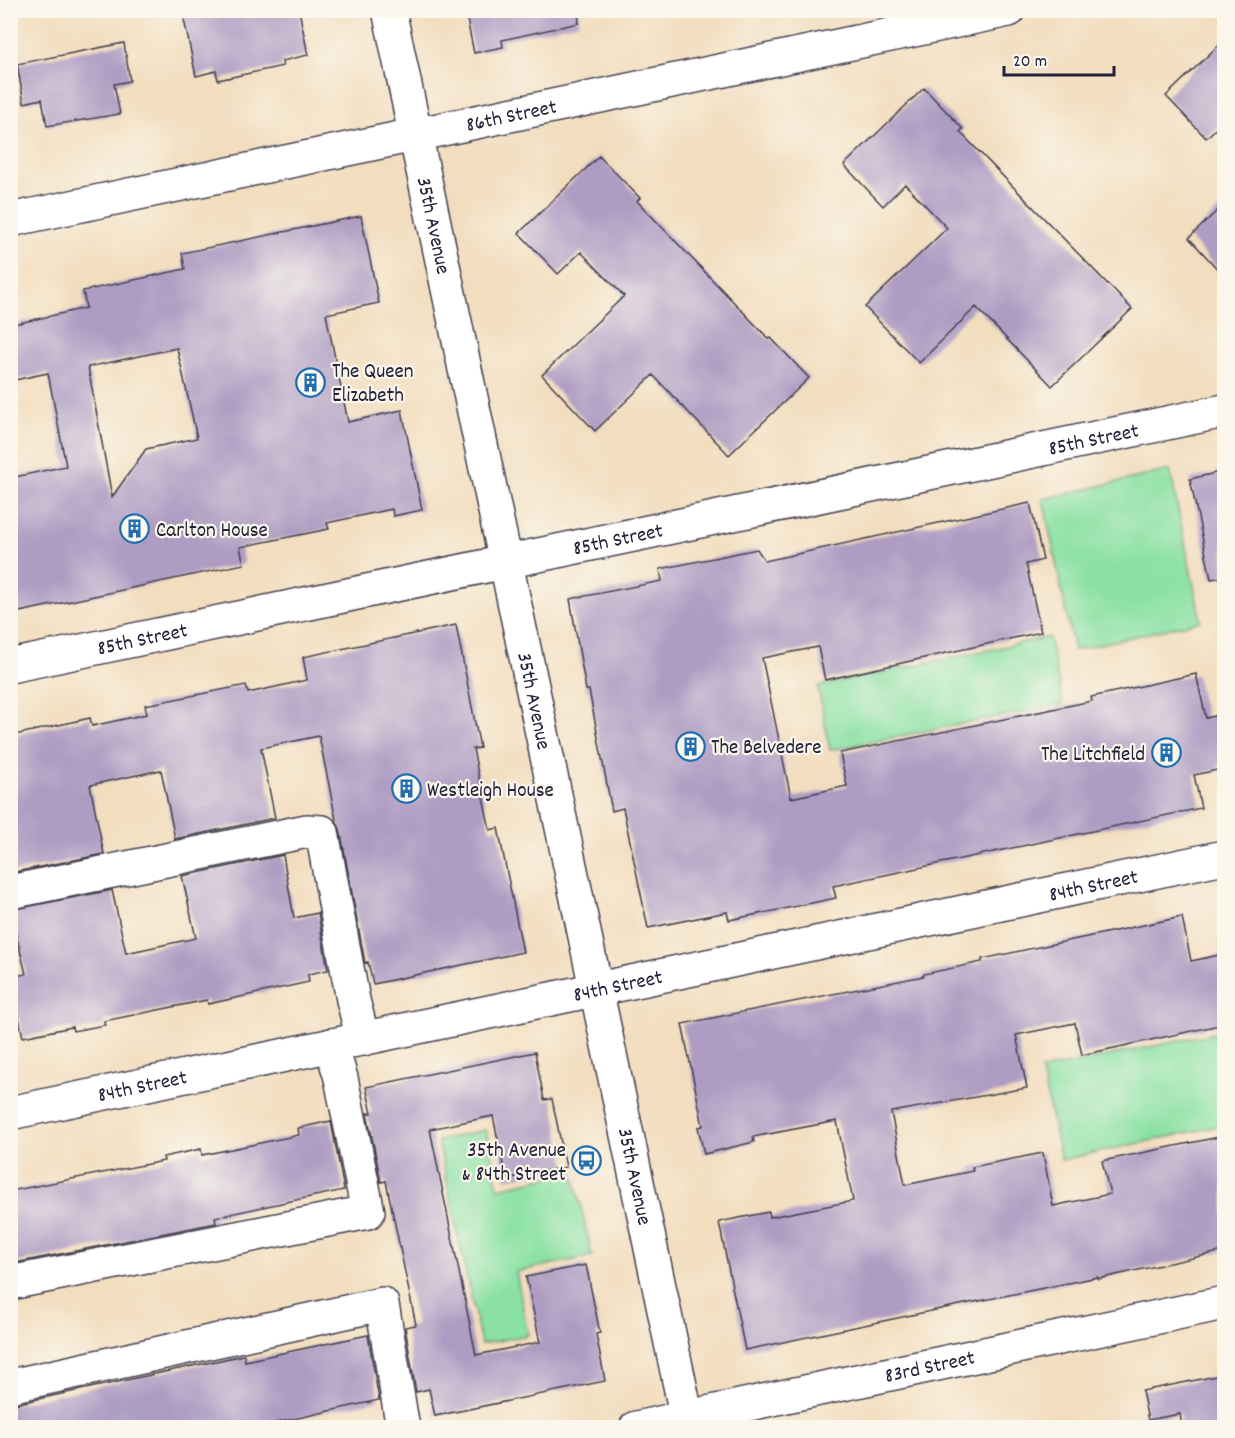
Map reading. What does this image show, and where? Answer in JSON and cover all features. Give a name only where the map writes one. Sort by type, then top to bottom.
[{"type":"street","name":"35th Avenue","points":[[389,10],[688,1422]]},
{"type":"street","name":"86th Street","points":[[10,220],[1010,10]]},
{"type":"street","name":"85th Street","points":[[10,666],[1224,411]]},
{"type":"street","points":[[10,892],[307,831],[322,832],[353,1000],[363,1039]]},
{"type":"street","name":"84th Street","points":[[10,1113],[1224,857]]},
{"type":"street","points":[[10,1283],[368,1212],[331,1045]]},
{"type":"street","name":"83rd Street","points":[[636,1428],[688,1422],[1224,1303]]},
{"type":"street","points":[[10,1386],[382,1304],[403,1428]]},
{"type":"green space","points":[[1170,470],[1201,621],[1074,650],[1043,499]]},
{"type":"green space","points":[[1049,637],[1063,704],[830,750],[818,686]]},
{"type":"green space","points":[[1224,1031],[1224,1125],[1061,1160],[1041,1070]]},
{"type":"green space","points":[[486,1130],[498,1188],[573,1172],[592,1256],[516,1272],[528,1335],[481,1344],[438,1141]]},
{"type":"building","points":[[182,10],[299,10],[308,55],[282,61],[283,66],[218,80],[216,71],[196,76]]},
{"type":"building","points":[[465,10],[578,10],[579,23],[502,40],[503,47],[474,53]]},
{"type":"building","points":[[1224,40],[1224,121],[1206,138],[1166,96]]},
{"type":"building","points":[[124,43],[130,81],[114,84],[120,114],[47,126],[42,99],[24,103],[17,64]]},
{"type":"building","points":[[924,88],[963,129],[960,132],[1132,309],[1052,386],[976,307],[919,363],[865,307],[947,228],[905,184],[883,206],[844,165]]},
{"type":"building","points":[[599,156],[640,198],[637,201],[809,378],[729,455],[653,375],[595,431],[542,375],[624,296],[581,252],[558,274],[519,233]]},
{"type":"building","points":[[1224,204],[1224,276],[1189,238]]},
{"type":"building","points":[[361,216],[379,303],[326,314],[348,422],[402,410],[422,510],[393,516],[392,509],[327,523],[329,529],[240,547],[244,564],[10,614],[10,478],[66,466],[48,373],[10,381],[10,325],[86,308],[83,291],[185,269],[182,253]],"holes":[[[177,348],[197,438],[146,449],[112,497],[88,367]]]},
{"type":"building","points":[[1224,471],[1224,577],[1211,579],[1190,479]]},
{"type":"building","points":[[1030,503],[1043,560],[1026,564],[1041,632],[825,680],[818,647],[762,658],[791,798],[847,786],[840,753],[1092,701],[1091,697],[1196,674],[1206,718],[1215,716],[1218,730],[1224,729],[1224,763],[1220,764],[1217,770],[1194,775],[1201,808],[833,886],[836,898],[729,920],[727,912],[648,928],[623,808],[612,811],[589,690],[586,690],[570,599],[662,581],[660,569],[757,549],[765,561]]},
{"type":"building","points":[[456,625],[480,748],[473,749],[490,830],[498,828],[523,952],[373,984],[368,962],[365,963],[340,829],[336,820],[319,736],[261,748],[275,818],[175,839],[161,770],[90,785],[104,854],[10,873],[10,736],[90,718],[92,726],[147,714],[145,705],[246,685],[248,693],[307,680],[303,657]]},
{"type":"building","points":[[283,855],[294,918],[318,913],[328,970],[308,974],[309,982],[208,1004],[207,1000],[104,1021],[105,1025],[73,1031],[72,1027],[23,1037],[10,977],[26,974],[10,910],[112,890],[126,953],[196,938],[182,876]]},
{"type":"building","points":[[1182,917],[1191,961],[1224,954],[1224,1024],[1082,1055],[1075,1023],[1016,1035],[1027,1088],[891,1112],[905,1185],[973,1171],[972,1167],[1043,1153],[1053,1206],[1110,1194],[1102,1161],[1224,1136],[1224,1251],[1098,1279],[1098,1277],[745,1350],[719,1222],[769,1212],[770,1217],[853,1201],[837,1121],[753,1137],[754,1142],[704,1154],[698,1127],[703,1126],[682,1024],[924,976],[924,974],[982,962],[982,959]]},
{"type":"building","points":[[535,1052],[544,1100],[552,1099],[566,1167],[506,1179],[493,1116],[430,1129],[476,1355],[540,1342],[526,1277],[586,1265],[600,1333],[596,1334],[605,1381],[435,1416],[429,1389],[416,1392],[405,1327],[416,1325],[386,1181],[381,1182],[367,1113],[372,1113],[366,1087]]},
{"type":"building","points":[[331,1121],[344,1190],[215,1217],[216,1223],[10,1264],[10,1191],[164,1161],[163,1157],[201,1149],[202,1155],[299,1135],[298,1128]]},
{"type":"building","points":[[368,1335],[379,1400],[253,1428],[10,1428],[10,1405],[244,1355],[245,1361]]},
{"type":"building","points":[[1224,1375],[1224,1428],[1182,1428],[1180,1414],[1148,1420],[1142,1391]]},
{"type":"place","name":"The Queen Elizabeth","points":[[311,382]]},
{"type":"place","name":"Carlton House","points":[[135,529]]},
{"type":"place","name":"The Belvedere","points":[[690,746]]},
{"type":"place","name":"The Litchfield","points":[[1166,753]]},
{"type":"place","name":"Westleigh House","points":[[406,789]]},
{"type":"place","name":"35th Avenue & 84th Street","points":[[587,1161]]}]
